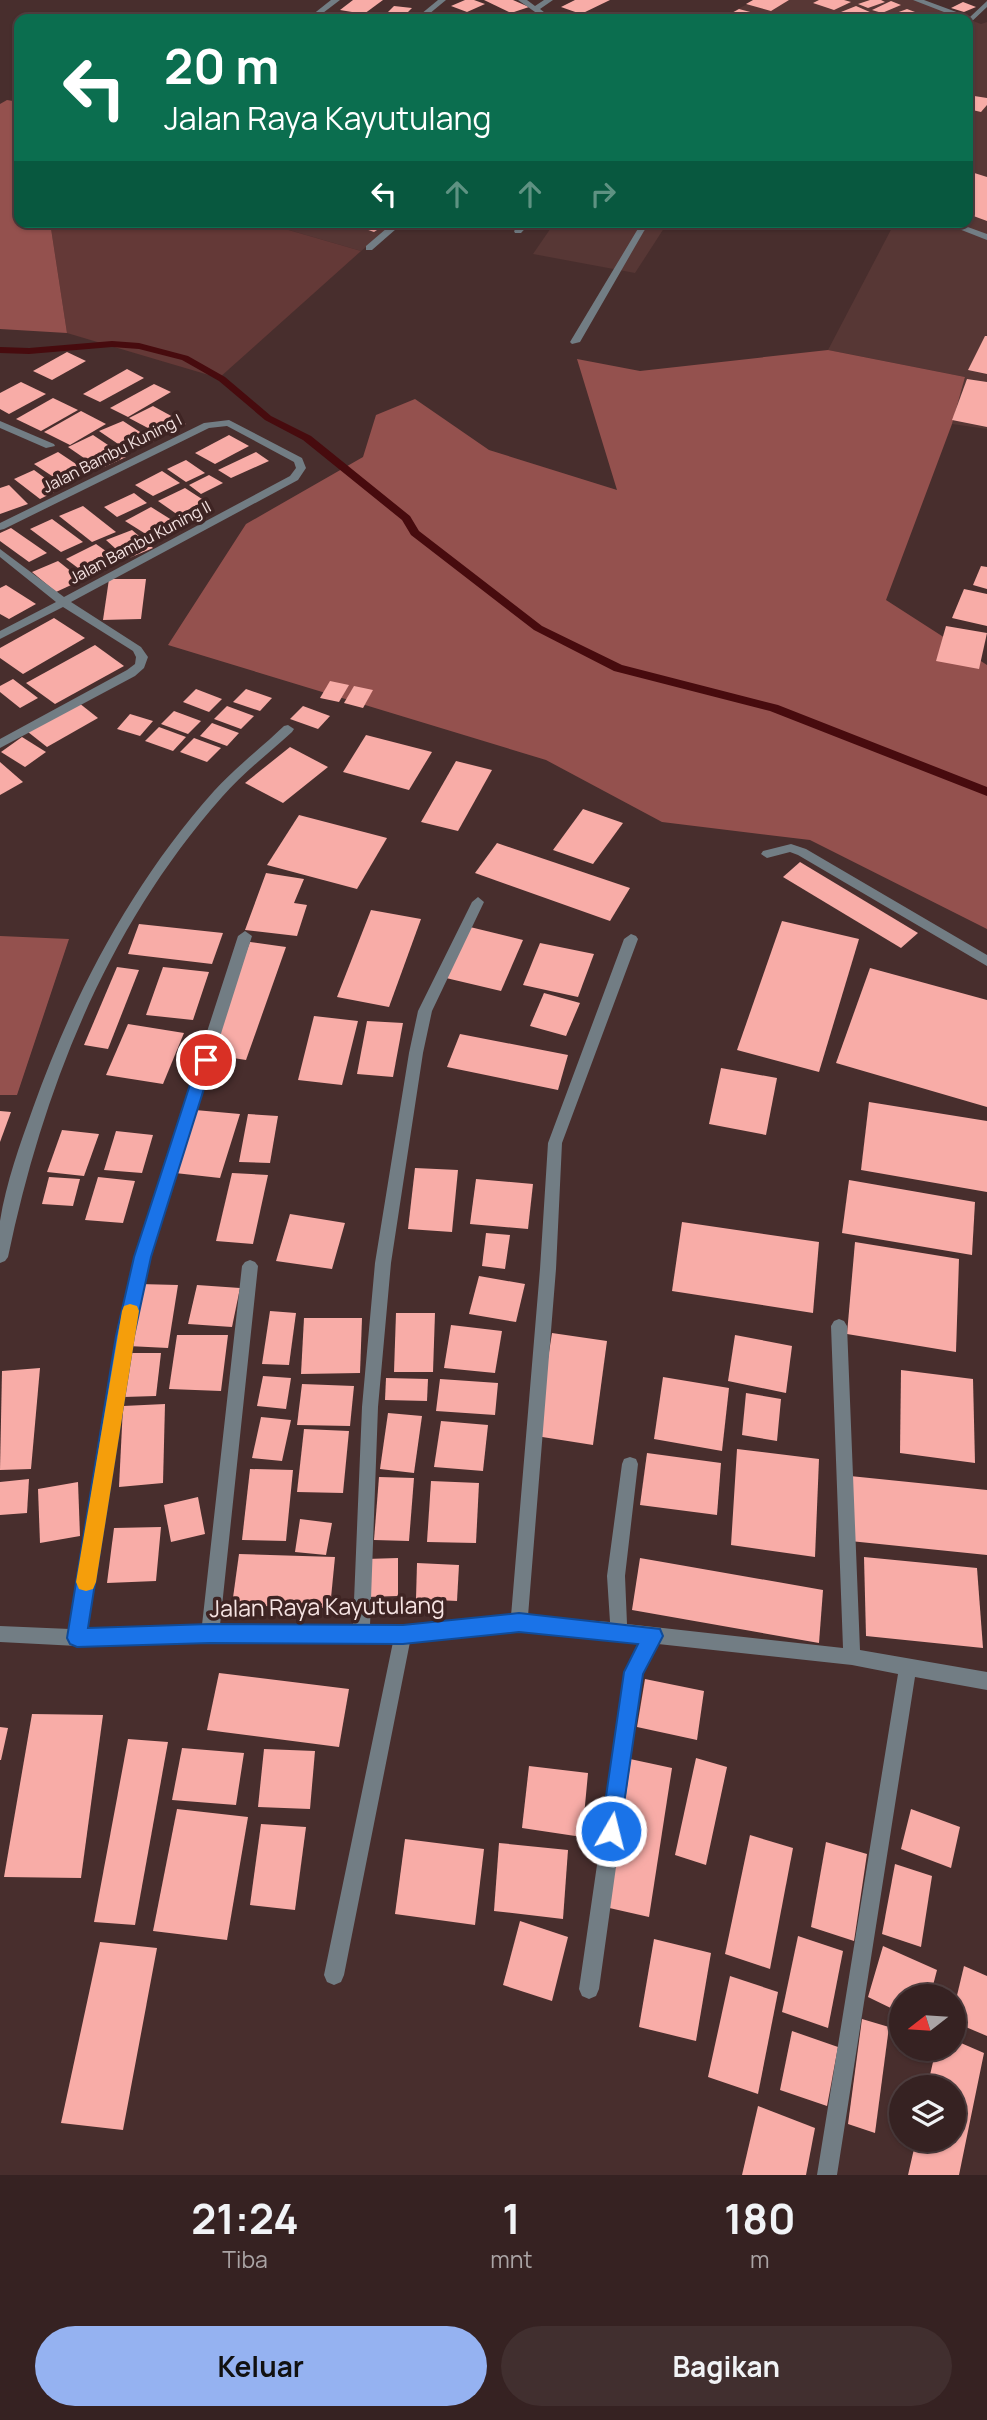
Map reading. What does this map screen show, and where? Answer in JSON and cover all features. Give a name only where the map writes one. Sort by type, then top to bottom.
[{"type":"street","points":[[318,14],[336,0]]},
{"type":"street","points":[[425,14],[442,0]]},
{"type":"street","points":[[522,0],[543,14]]},
{"type":"street","points":[[536,8],[549,0]]},
{"type":"street","points":[[917,0],[952,14]]},
{"type":"street","points":[[973,17],[986,2]]},
{"type":"street","points":[[369,248],[393,228]]},
{"type":"street","points":[[518,231],[521,228]]},
{"type":"street","points":[[575,342],[642,228]]},
{"type":"street","points":[[962,228],[987,237]]},
{"type":"street","name":"Jalan Bambu Kuning I","points":[[0,527],[207,425],[229,423],[298,460],[301,468],[294,478]]},
{"type":"street","points":[[0,424],[50,446]]},
{"type":"street","name":"Jalan Bambu Kuning II","points":[[0,636],[294,478]]},
{"type":"street","points":[[0,552],[62,601],[137,649],[142,657],[140,665],[0,744]]},
{"type":"street","points":[[0,1257],[14,1193],[41,1104],[79,1009],[140,894],[219,793],[288,729]]},
{"type":"street","points":[[768,854],[791,848],[802,852],[987,961]]},
{"type":"street","points":[[361,1633],[374,1368],[383,1263],[414,1066],[425,1011],[478,902]]},
{"type":"street","points":[[77,1638],[125,1336],[142,1257],[245,936]]},
{"type":"street","points":[[519,1623],[548,1269],[555,1143],[631,939]]},
{"type":"street","points":[[210,1633],[250,1266]]},
{"type":"street","points":[[839,1326],[852,1657]]},
{"type":"street","points":[[619,1631],[616,1576],[630,1464]]},
{"type":"street","name":"Jalan Raya Kayutulang","points":[[0,1634],[77,1638],[210,1633],[403,1634],[519,1623],[619,1631],[852,1657],[987,1681]]},
{"type":"street","points":[[334,1975],[403,1634]]},
{"type":"street","points":[[589,1989],[634,1672],[653,1636]]},
{"type":"street","points":[[827,2175],[908,1667]]},
{"type":"shaded area","points":[[755,0],[919,0],[955,14],[728,14]]},
{"type":"shaded area","points":[[973,21],[981,24],[987,22],[987,429],[952,424],[965,377],[828,350],[892,228],[973,228]]},
{"type":"shaded area","points":[[7,100],[14,101],[14,228],[51,228],[67,333],[0,329],[0,104]]},
{"type":"shaded area","points":[[51,228],[282,228],[361,251],[219,378],[67,333]]},
{"type":"shaded area","points":[[282,228],[390,228],[361,251]]},
{"type":"shaded area","points":[[551,228],[664,228],[635,273],[533,254]]},
{"type":"shaded area","points":[[828,350],[965,377],[952,424],[886,600],[987,665],[987,929],[810,840],[662,822],[546,760],[168,645],[246,524],[363,457],[376,415],[415,399],[489,450],[617,490],[577,359],[640,371]]},
{"type":"shaded area","points":[[0,936],[69,939],[17,1095],[0,1095]]},
{"type":"building","points":[[353,0],[383,0],[364,14],[340,10]]},
{"type":"building","points":[[465,0],[485,4],[467,12],[451,6]]},
{"type":"building","points":[[484,0],[513,0],[529,7],[511,13]]},
{"type":"building","points":[[575,0],[610,0],[581,14],[561,7]]},
{"type":"building","points":[[753,0],[789,0],[771,11],[746,4]]},
{"type":"building","points":[[819,0],[851,2],[834,10],[813,3]]},
{"type":"building","points":[[870,0],[885,2],[868,8],[858,4]]},
{"type":"building","points":[[891,1],[901,5],[882,13],[872,10]]},
{"type":"building","points":[[963,2],[976,7],[964,12],[951,8]]},
{"type":"building","points":[[394,6],[412,8],[406,14],[386,14]]},
{"type":"building","points":[[856,6],[874,14],[846,14],[841,12]]},
{"type":"building","points":[[739,9],[754,13],[752,14],[730,14]]},
{"type":"building","points":[[907,9],[920,14],[893,14]]},
{"type":"building","points":[[973,96],[987,98],[987,105],[981,112],[973,110]]},
{"type":"building","points":[[973,173],[987,177],[987,221],[973,216]]},
{"type":"building","points":[[363,228],[380,228],[374,232]]},
{"type":"building","points":[[987,336],[987,374],[968,370]]},
{"type":"building","points":[[67,352],[86,361],[52,380],[33,371]]},
{"type":"building","points":[[127,369],[144,378],[100,402],[83,394]]},
{"type":"building","points":[[967,379],[987,382],[987,427],[952,420]]},
{"type":"building","points":[[21,382],[46,394],[9,414],[0,409],[0,393]]},
{"type":"building","points":[[154,384],[171,392],[128,417],[110,408]]},
{"type":"building","points":[[53,398],[78,410],[41,431],[16,419]]},
{"type":"building","points":[[153,406],[186,424],[163,436],[129,418]]},
{"type":"building","points":[[81,411],[106,424],[70,445],[44,432]]},
{"type":"building","points":[[123,421],[154,441],[130,452],[99,431]]},
{"type":"building","points":[[93,435],[126,457],[100,469],[68,447]]},
{"type":"building","points":[[229,435],[249,446],[215,464],[195,453]]},
{"type":"building","points":[[58,452],[88,472],[64,484],[34,464]]},
{"type":"building","points":[[256,452],[269,461],[231,478],[218,470]]},
{"type":"building","points":[[186,460],[205,473],[186,482],[167,469]]},
{"type":"building","points":[[34,470],[60,489],[40,499],[14,479]]},
{"type":"building","points":[[162,471],[180,483],[153,496],[135,485]]},
{"type":"building","points":[[209,475],[223,483],[201,494],[189,485]]},
{"type":"building","points":[[9,485],[28,504],[0,514],[0,488]]},
{"type":"building","points":[[185,488],[205,501],[178,515],[158,501]]},
{"type":"building","points":[[134,493],[147,503],[117,517],[104,507]]},
{"type":"building","points":[[83,506],[116,532],[92,542],[59,516]]},
{"type":"building","points":[[151,507],[175,522],[149,536],[125,521]]},
{"type":"building","points":[[52,519],[83,542],[61,552],[30,529]]},
{"type":"building","points":[[11,528],[47,553],[29,562],[0,541],[0,533]]},
{"type":"building","points":[[132,530],[153,548],[127,559],[106,540]]},
{"type":"building","points":[[96,544],[117,559],[86,574],[66,559]]},
{"type":"building","points":[[58,561],[82,580],[56,592],[32,572]]},
{"type":"building","points":[[981,566],[987,567],[987,589],[973,585]]},
{"type":"building","points":[[109,579],[146,579],[141,619],[103,620]]},
{"type":"building","points":[[6,585],[36,604],[9,619],[0,614],[0,588]]},
{"type":"building","points":[[964,589],[987,594],[987,626],[952,618]]},
{"type":"building","points":[[54,618],[85,638],[23,674],[0,658],[0,648]]},
{"type":"building","points":[[946,626],[987,633],[979,669],[936,661]]},
{"type":"building","points":[[95,645],[124,666],[55,704],[26,683]]},
{"type":"building","points":[[13,679],[38,698],[20,708],[0,692],[0,686]]},
{"type":"building","points":[[330,681],[349,685],[339,702],[320,698]]},
{"type":"building","points":[[354,686],[373,690],[363,708],[344,703]]},
{"type":"building","points":[[196,689],[222,699],[209,712],[183,702]]},
{"type":"building","points":[[246,689],[272,698],[260,711],[233,702]]},
{"type":"building","points":[[79,703],[98,718],[47,747],[28,732]]},
{"type":"building","points":[[227,706],[254,716],[241,729],[214,719]]},
{"type":"building","points":[[303,706],[330,716],[318,729],[290,719]]},
{"type":"building","points":[[174,711],[201,721],[188,734],[161,724]]},
{"type":"building","points":[[130,714],[153,721],[140,736],[117,729]]},
{"type":"building","points":[[212,723],[239,733],[227,746],[200,736]]},
{"type":"building","points":[[159,727],[186,737],[173,751],[145,741]]},
{"type":"building","points":[[366,735],[432,752],[409,790],[343,772]]},
{"type":"building","points":[[22,737],[46,752],[25,767],[1,752]]},
{"type":"building","points":[[194,738],[221,748],[207,762],[180,752]]},
{"type":"building","points":[[290,747],[328,767],[283,803],[245,783]]},
{"type":"building","points":[[456,761],[492,770],[458,831],[421,822]]},
{"type":"building","points":[[0,762],[23,782],[0,795]]},
{"type":"building","points":[[583,809],[623,823],[593,864],[553,850]]},
{"type":"building","points":[[299,815],[387,838],[357,889],[267,865]]},
{"type":"building","points":[[497,843],[630,888],[610,921],[475,873]]},
{"type":"building","points":[[800,862],[918,933],[901,948],[783,877]]},
{"type":"building","points":[[266,873],[304,879],[294,903],[307,905],[297,936],[245,930]]},
{"type":"building","points":[[371,910],[421,919],[389,1007],[337,997]]},
{"type":"building","points":[[782,921],[859,939],[819,1072],[737,1050]]},
{"type":"building","points":[[139,924],[223,933],[212,964],[128,954]]},
{"type":"building","points":[[470,927],[523,940],[501,991],[446,978]]},
{"type":"building","points":[[250,942],[286,947],[246,1060],[208,1054]]},
{"type":"building","points":[[540,943],[594,954],[578,997],[523,985]]},
{"type":"building","points":[[117,967],[139,970],[108,1049],[84,1045]]},
{"type":"building","points":[[163,967],[209,972],[193,1020],[146,1015]]},
{"type":"building","points":[[870,968],[987,1000],[987,1107],[836,1063]]},
{"type":"building","points":[[544,993],[580,1003],[566,1036],[530,1026]]},
{"type":"building","points":[[314,1016],[358,1021],[342,1085],[298,1080]]},
{"type":"building","points":[[367,1021],[403,1023],[393,1077],[357,1074]]},
{"type":"building","points":[[128,1024],[184,1033],[163,1084],[106,1075]]},
{"type":"building","points":[[460,1034],[568,1055],[558,1090],[447,1067]]},
{"type":"building","points":[[721,1068],[777,1078],[766,1135],[709,1124]]},
{"type":"building","points":[[869,1102],[987,1121],[987,1192],[861,1170]]},
{"type":"building","points":[[195,1110],[240,1114],[220,1178],[175,1173]]},
{"type":"building","points":[[0,1111],[11,1112],[0,1142]]},
{"type":"building","points":[[248,1114],[278,1116],[270,1163],[239,1162]]},
{"type":"building","points":[[62,1130],[99,1134],[84,1176],[47,1172]]},
{"type":"building","points":[[116,1131],[153,1135],[142,1173],[104,1170]]},
{"type":"building","points":[[415,1168],[458,1170],[452,1232],[408,1229]]},
{"type":"building","points":[[232,1173],[268,1175],[253,1244],[216,1241]]},
{"type":"building","points":[[49,1177],[80,1179],[73,1206],[42,1204]]},
{"type":"building","points":[[98,1177],[135,1181],[123,1223],[85,1220]]},
{"type":"building","points":[[476,1179],[533,1184],[528,1229],[470,1224]]},
{"type":"building","points":[[849,1180],[975,1202],[972,1255],[842,1233]]},
{"type":"building","points":[[290,1214],[345,1223],[332,1269],[276,1261]]},
{"type":"building","points":[[682,1222],[819,1242],[813,1313],[672,1291]]},
{"type":"building","points":[[486,1233],[510,1235],[505,1269],[482,1266]]},
{"type":"building","points":[[855,1242],[959,1259],[956,1352],[847,1334]]},
{"type":"building","points":[[479,1276],[525,1284],[516,1322],[469,1314]]},
{"type":"building","points":[[139,1284],[178,1285],[168,1348],[128,1346]]},
{"type":"building","points":[[197,1285],[240,1288],[232,1327],[188,1324]]},
{"type":"building","points":[[270,1311],[296,1313],[289,1365],[262,1364]]},
{"type":"building","points":[[396,1313],[435,1313],[433,1372],[394,1372]]},
{"type":"building","points":[[304,1318],[362,1318],[360,1373],[301,1374]]},
{"type":"building","points":[[451,1325],[502,1331],[495,1373],[444,1368]]},
{"type":"building","points":[[552,1333],[607,1341],[593,1445],[536,1436]]},
{"type":"building","points":[[177,1335],[228,1335],[221,1391],[169,1389]]},
{"type":"building","points":[[735,1335],[792,1346],[786,1393],[728,1381]]},
{"type":"building","points":[[128,1353],[161,1353],[156,1396],[124,1397]]},
{"type":"building","points":[[40,1368],[31,1469],[0,1470],[2,1371]]},
{"type":"building","points":[[901,1370],[973,1379],[975,1463],[900,1453]]},
{"type":"building","points":[[263,1376],[291,1378],[286,1409],[257,1406]]},
{"type":"building","points":[[663,1377],[729,1388],[722,1451],[654,1439]]},
{"type":"building","points":[[386,1378],[428,1379],[427,1401],[385,1400]]},
{"type":"building","points":[[440,1379],[498,1383],[495,1415],[436,1411]]},
{"type":"building","points":[[302,1384],[354,1386],[350,1426],[297,1425]]},
{"type":"building","points":[[746,1393],[781,1399],[777,1441],[742,1435]]},
{"type":"building","points":[[165,1404],[163,1483],[119,1487],[123,1406]]},
{"type":"building","points":[[388,1413],[422,1416],[414,1473],[380,1469]]},
{"type":"building","points":[[261,1417],[291,1420],[282,1461],[252,1458]]},
{"type":"building","points":[[441,1421],[488,1425],[483,1471],[434,1467]]},
{"type":"building","points":[[304,1429],[349,1431],[343,1493],[297,1492]]},
{"type":"building","points":[[737,1449],[819,1459],[815,1557],[731,1545]]},
{"type":"building","points":[[647,1453],[721,1463],[717,1515],[640,1505]]},
{"type":"building","points":[[250,1469],[293,1470],[286,1541],[242,1540]]},
{"type":"building","points":[[850,1476],[987,1490],[987,1555],[850,1541]]},
{"type":"building","points":[[379,1477],[414,1478],[409,1541],[374,1540]]},
{"type":"building","points":[[29,1479],[27,1513],[0,1515],[0,1482]]},
{"type":"building","points":[[431,1481],[479,1483],[476,1543],[427,1542]]},
{"type":"building","points":[[78,1482],[80,1536],[40,1543],[38,1489]]},
{"type":"building","points":[[198,1497],[205,1534],[171,1542],[164,1505]]},
{"type":"building","points":[[300,1519],[332,1523],[326,1555],[295,1552]]},
{"type":"building","points":[[161,1527],[156,1581],[107,1583],[114,1528]]},
{"type":"building","points":[[239,1554],[335,1557],[330,1608],[232,1605]]},
{"type":"building","points":[[864,1557],[977,1568],[983,1648],[866,1636]]},
{"type":"building","points":[[398,1558],[398,1596],[366,1597],[366,1559]]},
{"type":"building","points":[[640,1558],[823,1590],[819,1643],[632,1610]]},
{"type":"building","points":[[417,1563],[459,1565],[457,1601],[416,1599]]},
{"type":"building","points":[[219,1673],[349,1689],[339,1747],[207,1730]]},
{"type":"building","points":[[645,1679],[704,1691],[697,1740],[637,1727]]},
{"type":"building","points":[[32,1714],[103,1715],[81,1878],[4,1877]]},
{"type":"building","points":[[0,1727],[8,1728],[1,1760],[0,1760]]},
{"type":"building","points":[[128,1739],[168,1742],[135,1925],[94,1922]]},
{"type":"building","points":[[182,1748],[244,1753],[236,1805],[172,1800]]},
{"type":"building","points":[[264,1749],[315,1751],[310,1809],[258,1807]]},
{"type":"building","points":[[696,1758],[727,1767],[706,1865],[675,1855]]},
{"type":"building","points":[[630,1759],[672,1768],[649,1917],[605,1907]]},
{"type":"building","points":[[529,1766],[588,1773],[582,1837],[522,1828]]},
{"type":"building","points":[[177,1809],[248,1817],[227,1940],[153,1931]]},
{"type":"building","points":[[911,1809],[960,1827],[951,1868],[901,1849]]},
{"type":"building","points":[[261,1824],[306,1827],[295,1910],[250,1905]]},
{"type":"building","points":[[750,1835],[793,1848],[770,1969],[725,1954]]},
{"type":"building","points":[[405,1839],[484,1849],[475,1925],[395,1914]]},
{"type":"building","points":[[826,1842],[867,1854],[854,1941],[811,1927]]},
{"type":"building","points":[[499,1843],[568,1850],[563,1919],[494,1911]]},
{"type":"building","points":[[895,1864],[932,1876],[921,1947],[882,1934]]},
{"type":"building","points":[[520,1921],[568,1937],[552,2001],[503,1985]]},
{"type":"building","points":[[798,1936],[843,1951],[828,2028],[782,2012]]},
{"type":"building","points":[[654,1939],[711,1953],[696,2041],[639,2027]]},
{"type":"building","points":[[100,1942],[157,1948],[123,2130],[61,2123]]},
{"type":"building","points":[[883,1946],[937,1970],[933,1984],[889,1984],[889,2007],[868,1997]]},
{"type":"building","points":[[964,1966],[987,1976],[987,2036],[966,2027],[966,1984],[960,1984]]},
{"type":"building","points":[[730,1976],[778,1992],[758,2094],[708,2077]]},
{"type":"building","points":[[862,2019],[889,2027],[875,2133],[848,2124]]},
{"type":"building","points":[[792,2031],[838,2047],[827,2106],[780,2090]]},
{"type":"building","points":[[966,2045],[984,2053],[966,2141],[966,2075],[930,2075],[933,2062],[966,2062]]},
{"type":"building","points":[[758,2106],[815,2128],[806,2175],[742,2175]]},
{"type":"building","points":[[913,2152],[964,2152],[959,2175],[908,2175]]},
{"type":"waterway","points":[[0,350],[29,351],[112,344],[139,346],[185,358],[222,379],[268,418],[307,438],[406,518],[415,533],[538,628],[618,668],[774,708],[987,792]]},
{"type":"slow traffic","points":[[86,1582],[130,1311]]},
{"type":"route","points":[[206,1060],[142,1257],[125,1336],[77,1638],[210,1633],[403,1634],[519,1623],[653,1636],[634,1672],[611,1831]]}]
